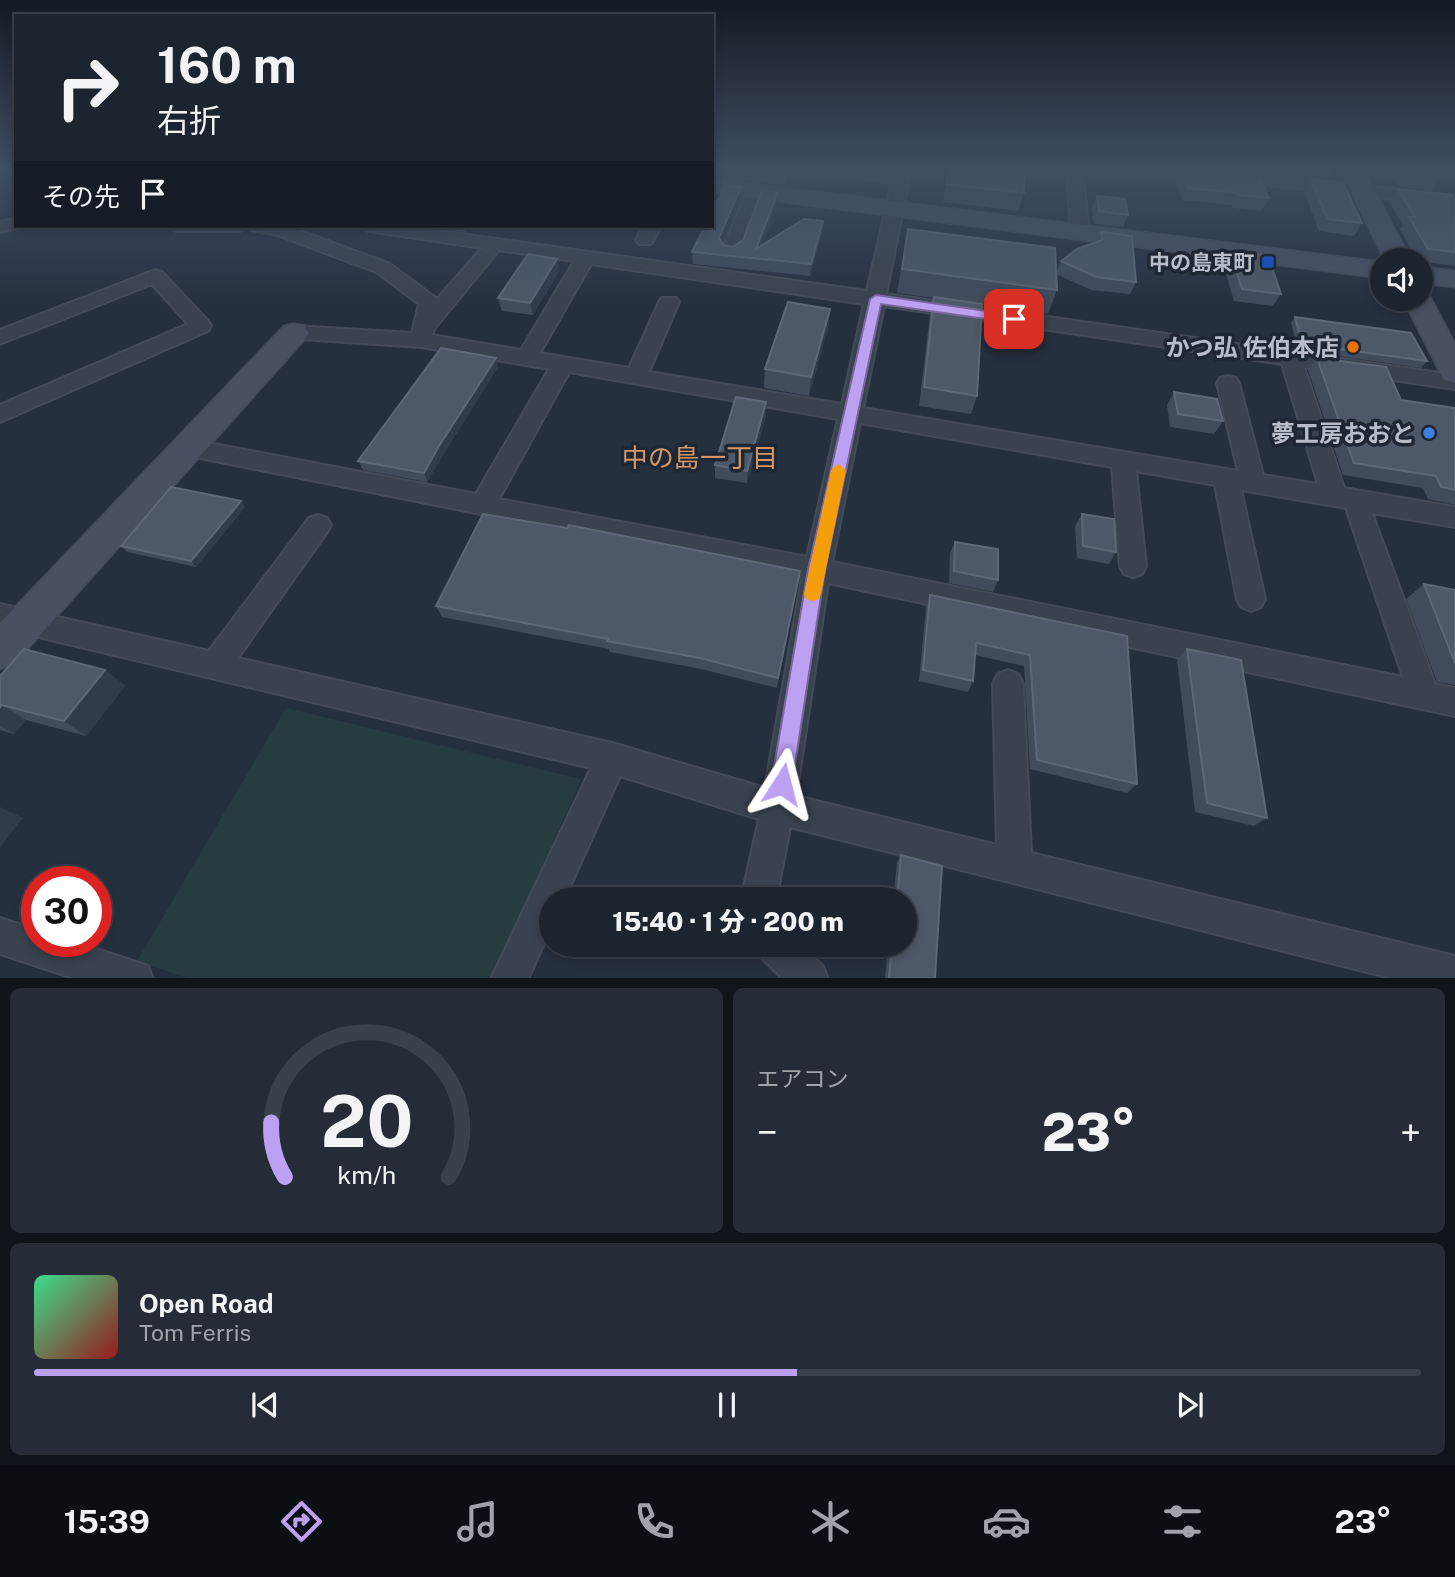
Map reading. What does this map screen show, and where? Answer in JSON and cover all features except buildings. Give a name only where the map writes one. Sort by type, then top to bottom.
[{"type":"street","points":[[732,251],[746,216]]},
{"type":"street","points":[[761,887],[778,808],[817,570],[895,216]]},
{"type":"street","points":[[949,216],[1370,268]]},
{"type":"street","points":[[1079,216],[1080,232]]},
{"type":"street","points":[[1376,216],[1392,248]]},
{"type":"street","points":[[284,228],[391,274],[429,302],[423,334]]},
{"type":"street","points":[[382,228],[1455,382]]},
{"type":"street","points":[[423,334],[495,244]]},
{"type":"street","points":[[527,358],[586,257]]},
{"type":"street","points":[[0,337],[155,276],[201,326],[0,414]]},
{"type":"street","points":[[1433,276],[1455,279]]},
{"type":"street","points":[[636,376],[669,302]]},
{"type":"street","points":[[1423,311],[1455,373]]},
{"type":"street","points":[[9,630],[188,447],[294,333],[423,334],[527,358],[1455,517]]},
{"type":"street","points":[[1291,359],[1424,695]]},
{"type":"street","points":[[483,505],[563,364]]},
{"type":"street","points":[[1228,383],[1253,482]]},
{"type":"street","points":[[188,447],[817,570],[1455,702]]},
{"type":"street","points":[[1123,460],[1133,566]]},
{"type":"street","points":[[1226,477],[1251,599]]},
{"type":"street","points":[[215,666],[318,525]]},
{"type":"street","points":[[9,630],[215,666],[612,758],[778,808],[1455,975]]},
{"type":"street","points":[[1008,684],[1015,866]]},
{"type":"street","points":[[509,978],[612,758]]},
{"type":"street","points":[[0,936],[135,978]]},
{"type":"street","points":[[788,957],[810,978]]},
{"type":"green space","points":[[286,708],[581,779],[494,978],[187,978],[137,961]]},
{"type":"slow traffic","points":[[813,594],[838,470]]},
{"type":"place","name":"中の島東町","points":[[1268,262]]},
{"type":"place","name":"かつ弘 佐伯本店","points":[[1353,347]]},
{"type":"place","name":"夢工房おおと","points":[[1429,433]]},
{"type":"district","name":"中の島一丁目","points":[[700,457]]},
{"type":"route","points":[[782,784],[817,570],[876,299],[1014,319]]}]
